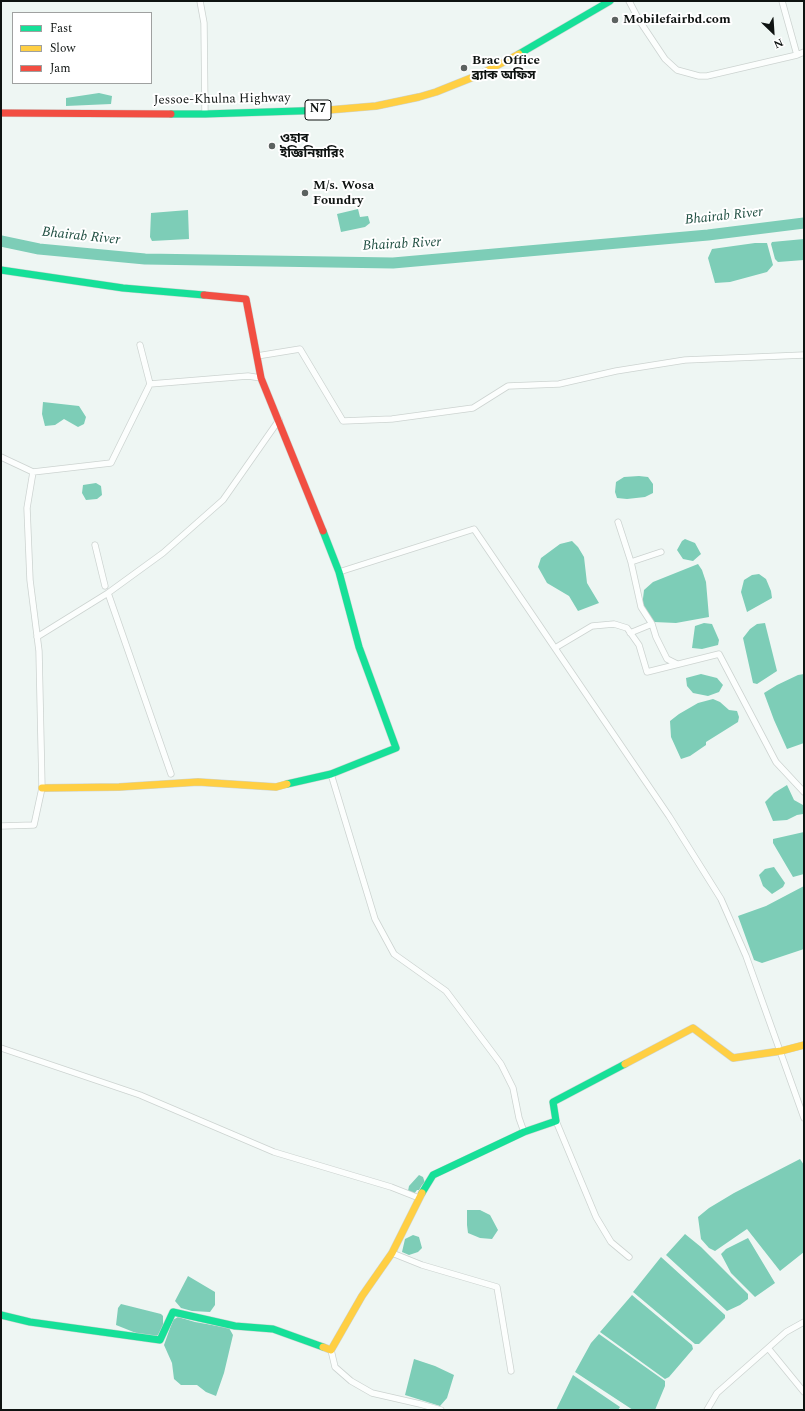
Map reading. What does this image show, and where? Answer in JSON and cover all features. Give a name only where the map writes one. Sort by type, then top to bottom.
[{"type":"main road","name":"Jessoe-Khulna Highway","points":[[1,113],[205,114],[368,107],[419,97],[436,92],[488,70],[610,1]]},
{"type":"main road","points":[[1,270],[123,288],[246,299],[262,378],[339,572],[360,647],[396,748],[331,774],[276,786],[198,782],[119,787],[42,788]]},
{"type":"main road","points":[[1,1315],[30,1322],[160,1340],[173,1312],[235,1326],[273,1329],[332,1350],[362,1296],[392,1253],[419,1198],[433,1175],[524,1132],[556,1121],[553,1102],[692,1028],[733,1058],[781,1051],[804,1045]]},
{"type":"street","points":[[200,1],[204,23],[205,114]]},
{"type":"street","points":[[629,1],[639,20],[665,59],[677,70],[699,76],[707,76],[797,55],[804,52]]},
{"type":"street","points":[[782,1],[797,55]]},
{"type":"street","points":[[1,457],[33,472],[111,463],[150,384],[140,345]]},
{"type":"street","points":[[257,356],[300,349],[343,421],[392,419],[473,408],[508,386],[559,384],[616,371],[685,360],[804,355]]},
{"type":"street","points":[[150,384],[248,376],[262,378]]},
{"type":"street","points":[[37,637],[108,593],[163,553],[223,500],[279,420]]},
{"type":"street","points":[[1,826],[34,825],[42,788],[39,651],[30,580],[27,508],[33,472]]},
{"type":"street","points":[[618,522],[631,562],[640,607],[652,624],[656,637],[667,659],[677,664]]},
{"type":"street","points":[[339,572],[474,529],[669,816],[721,899],[746,956],[804,1118]]},
{"type":"street","points":[[95,545],[105,586]]},
{"type":"street","points":[[631,562],[661,552]]},
{"type":"street","points":[[108,593],[171,774]]},
{"type":"street","points":[[555,648],[592,626],[614,624],[627,628],[639,644],[647,672],[719,654],[776,762],[804,792]]},
{"type":"street","points":[[630,633],[652,624]]},
{"type":"street","points":[[331,774],[375,918],[394,954],[446,991],[501,1064],[513,1088],[519,1118],[524,1132]]},
{"type":"street","points":[[1,1048],[140,1095],[274,1152],[391,1187],[419,1198]]},
{"type":"street","points":[[556,1121],[596,1217],[611,1242],[629,1257]]},
{"type":"street","points":[[392,1253],[422,1265],[497,1287],[511,1371]]},
{"type":"street","points":[[707,1410],[717,1394],[786,1332],[804,1322]]},
{"type":"street","points":[[768,1348],[804,1392]]},
{"type":"street","points":[[332,1350],[335,1366],[351,1381],[372,1393],[441,1410]]},
{"type":"shaded area","points":[[99,93],[112,96],[111,104],[66,106],[66,98]]},
{"type":"shaded area","points":[[358,209],[360,217],[368,216],[370,223],[365,227],[341,232],[337,214]]},
{"type":"shaded area","points":[[188,210],[189,239],[152,241],[150,237],[151,213]]},
{"type":"shaded area","points":[[804,239],[804,260],[778,262],[775,259],[771,244],[772,242]]},
{"type":"shaded area","points":[[755,243],[767,243],[773,265],[767,272],[730,282],[715,283],[708,258],[712,249]]},
{"type":"shaded area","points":[[43,402],[79,406],[86,417],[84,424],[78,427],[64,419],[55,425],[45,426],[42,414]]},
{"type":"shaded area","points":[[624,477],[648,477],[653,484],[653,493],[645,497],[627,499],[617,498],[615,492],[616,482]]},
{"type":"shaded area","points":[[96,483],[101,486],[102,495],[97,499],[86,500],[82,493],[83,485]]},
{"type":"shaded area","points":[[685,539],[695,543],[701,554],[693,561],[683,559],[677,550],[682,541]]},
{"type":"shaded area","points":[[572,541],[584,557],[587,583],[599,603],[578,611],[569,596],[547,583],[538,567],[541,558],[560,544]]},
{"type":"shaded area","points":[[698,564],[702,570],[706,582],[709,617],[676,623],[654,622],[642,607],[644,590],[653,582]]},
{"type":"shaded area","points":[[759,574],[766,579],[772,598],[747,612],[741,592],[744,580],[752,575]]},
{"type":"shaded area","points":[[704,623],[712,624],[719,640],[718,645],[702,649],[692,648],[695,626]]},
{"type":"shaded area","points":[[765,623],[777,671],[757,684],[753,683],[743,638],[750,629],[757,624]]},
{"type":"shaded area","points":[[701,674],[717,678],[723,685],[719,692],[708,696],[693,693],[687,686],[686,678]]},
{"type":"shaded area","points":[[804,674],[804,743],[787,749],[764,693],[798,675]]},
{"type":"shaded area","points":[[713,699],[720,702],[729,710],[737,711],[739,717],[738,722],[706,742],[706,745],[690,756],[681,759],[671,737],[670,721],[698,703]]},
{"type":"shaded area","points":[[787,785],[794,800],[803,805],[803,814],[787,820],[773,821],[765,802],[774,793]]},
{"type":"shaded area","points":[[804,832],[804,874],[793,877],[773,843],[773,839]]},
{"type":"shaded area","points":[[774,867],[785,883],[783,887],[772,894],[763,886],[759,875],[765,869]]},
{"type":"shaded area","points":[[804,886],[804,949],[762,963],[754,960],[738,916],[766,906]]},
{"type":"shaded area","points":[[800,1159],[804,1165],[804,1252],[780,1271],[747,1229],[715,1251],[709,1248],[701,1239],[698,1217],[709,1208],[734,1193]]},
{"type":"shaded area","points":[[419,1175],[423,1177],[425,1183],[414,1194],[408,1191],[409,1186]]},
{"type":"shaded area","points":[[467,1210],[480,1210],[490,1215],[498,1230],[492,1239],[480,1238],[468,1233]]},
{"type":"shaded area","points":[[685,1234],[701,1247],[748,1294],[748,1299],[740,1305],[727,1311],[666,1255]]},
{"type":"shaded area","points":[[413,1235],[419,1237],[422,1248],[418,1252],[409,1255],[402,1252],[405,1239]]},
{"type":"shaded area","points":[[748,1238],[775,1283],[755,1297],[731,1273],[721,1254],[726,1249]]},
{"type":"shaded area","points":[[661,1257],[725,1315],[725,1318],[699,1344],[695,1344],[633,1292]]},
{"type":"shaded area","points":[[188,1276],[215,1292],[215,1305],[210,1312],[192,1311],[181,1308],[175,1301]]},
{"type":"shaded area","points":[[632,1295],[692,1345],[693,1349],[669,1377],[665,1379],[600,1332]]},
{"type":"shaded area","points":[[121,1304],[161,1314],[163,1316],[163,1329],[156,1337],[141,1335],[116,1325],[118,1308]]},
{"type":"shaded area","points":[[178,1317],[195,1322],[229,1328],[233,1335],[224,1373],[216,1396],[206,1392],[197,1385],[181,1385],[174,1379],[172,1363],[164,1345],[173,1320]]},
{"type":"shaded area","points":[[599,1334],[665,1381],[665,1386],[655,1410],[633,1410],[575,1372],[591,1343]]},
{"type":"shaded area","points":[[414,1359],[435,1366],[454,1375],[447,1398],[440,1406],[405,1395]]},
{"type":"shaded area","points":[[573,1375],[620,1407],[618,1410],[556,1410]]},
{"type":"waterway","name":"Bhairab River","points":[[1,241],[39,249],[145,259],[393,263],[708,235],[804,223]]},
{"type":"traffic: fast","points":[[519,54],[610,1]]},
{"type":"traffic: fast","points":[[171,114],[329,110]]},
{"type":"traffic: fast","points":[[1,270],[123,288],[204,295]]},
{"type":"traffic: fast","points":[[287,784],[331,774],[396,748],[359,647],[339,572],[323,531]]},
{"type":"traffic: fast","points":[[422,1193],[433,1175],[524,1132],[556,1121],[553,1102],[625,1064]]},
{"type":"traffic: fast","points":[[1,1315],[30,1322],[160,1340],[173,1312],[235,1326],[273,1329],[323,1347]]},
{"type":"traffic: slow","points":[[329,110],[376,106],[436,92],[481,74],[519,54]]},
{"type":"traffic: slow","points":[[42,788],[119,787],[198,782],[276,787],[287,784]]},
{"type":"traffic: slow","points":[[625,1064],[693,1028],[733,1058],[781,1051],[804,1045]]},
{"type":"traffic: slow","points":[[323,1347],[331,1350],[362,1296],[392,1253],[422,1193]]},
{"type":"traffic: jam","points":[[1,113],[171,114]]},
{"type":"traffic: jam","points":[[204,295],[246,299],[261,378],[323,531]]},
{"type":"place","name":"Mobilefairbd.com","points":[[615,20]]},
{"type":"place","name":"Brac Office ব্র্যাক অফিস","points":[[464,68]]},
{"type":"place","name":"ওহাব ইজ্ঞিনিয়ারিং","points":[[272,146]]},
{"type":"place","name":"M/s. Wosa Foundry","points":[[305,193]]}]
